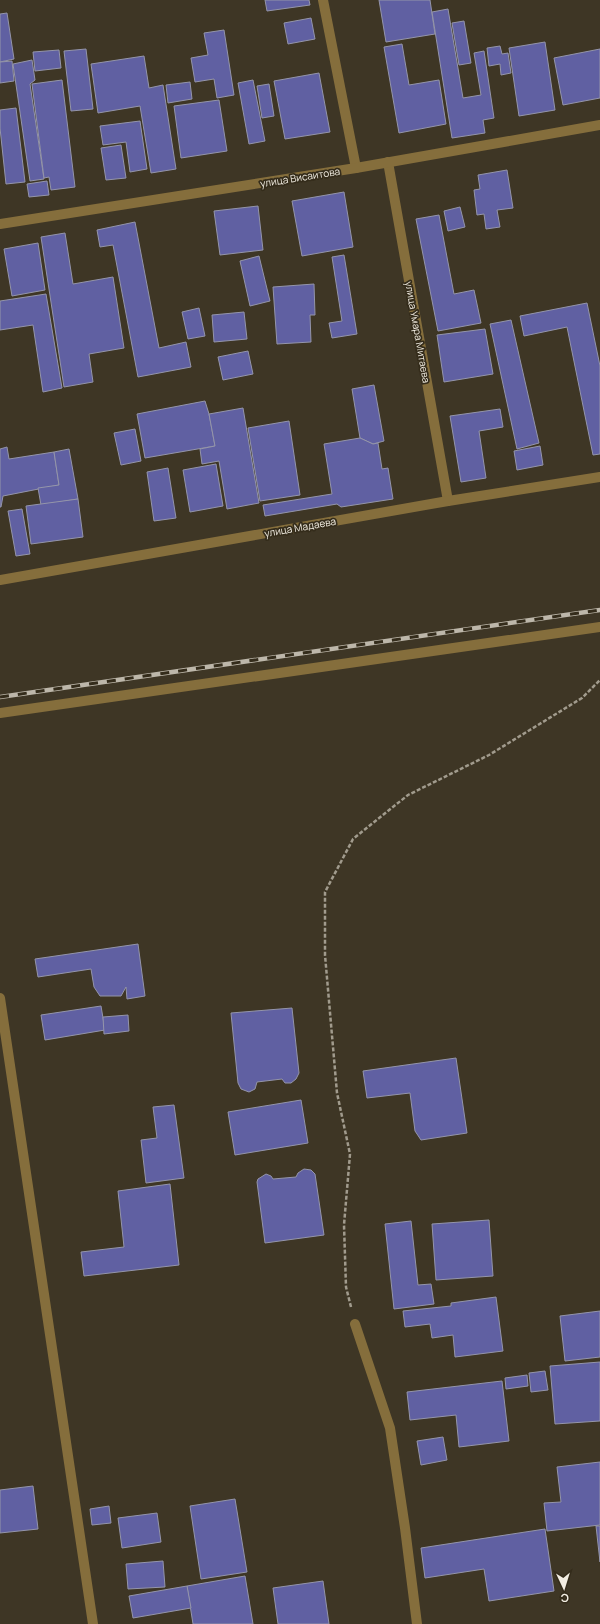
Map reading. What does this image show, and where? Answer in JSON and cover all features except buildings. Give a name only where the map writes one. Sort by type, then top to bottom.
[{"type":"street","points":[[323,0],[356,168]]},
{"type":"street","name":"улица Висаитова","points":[[0,224],[356,168],[600,125]]},
{"type":"street","name":"улица Умара Митаева","points":[[388,162],[448,501]]},
{"type":"street","name":"улица Мадаева","points":[[0,580],[448,501],[600,477]]},
{"type":"street","points":[[0,713],[600,627]]},
{"type":"street","points":[[0,998],[93,1624]]},
{"type":"street","points":[[355,1324],[390,1428],[405,1528],[416,1624]]},
{"type":"path","points":[[355,1324],[346,1287],[344,1226],[350,1154],[336,1086],[325,955],[325,892],[353,839],[408,795],[489,755],[582,698],[600,680]]},
{"type":"railway","points":[[0,697],[600,610]]}]
